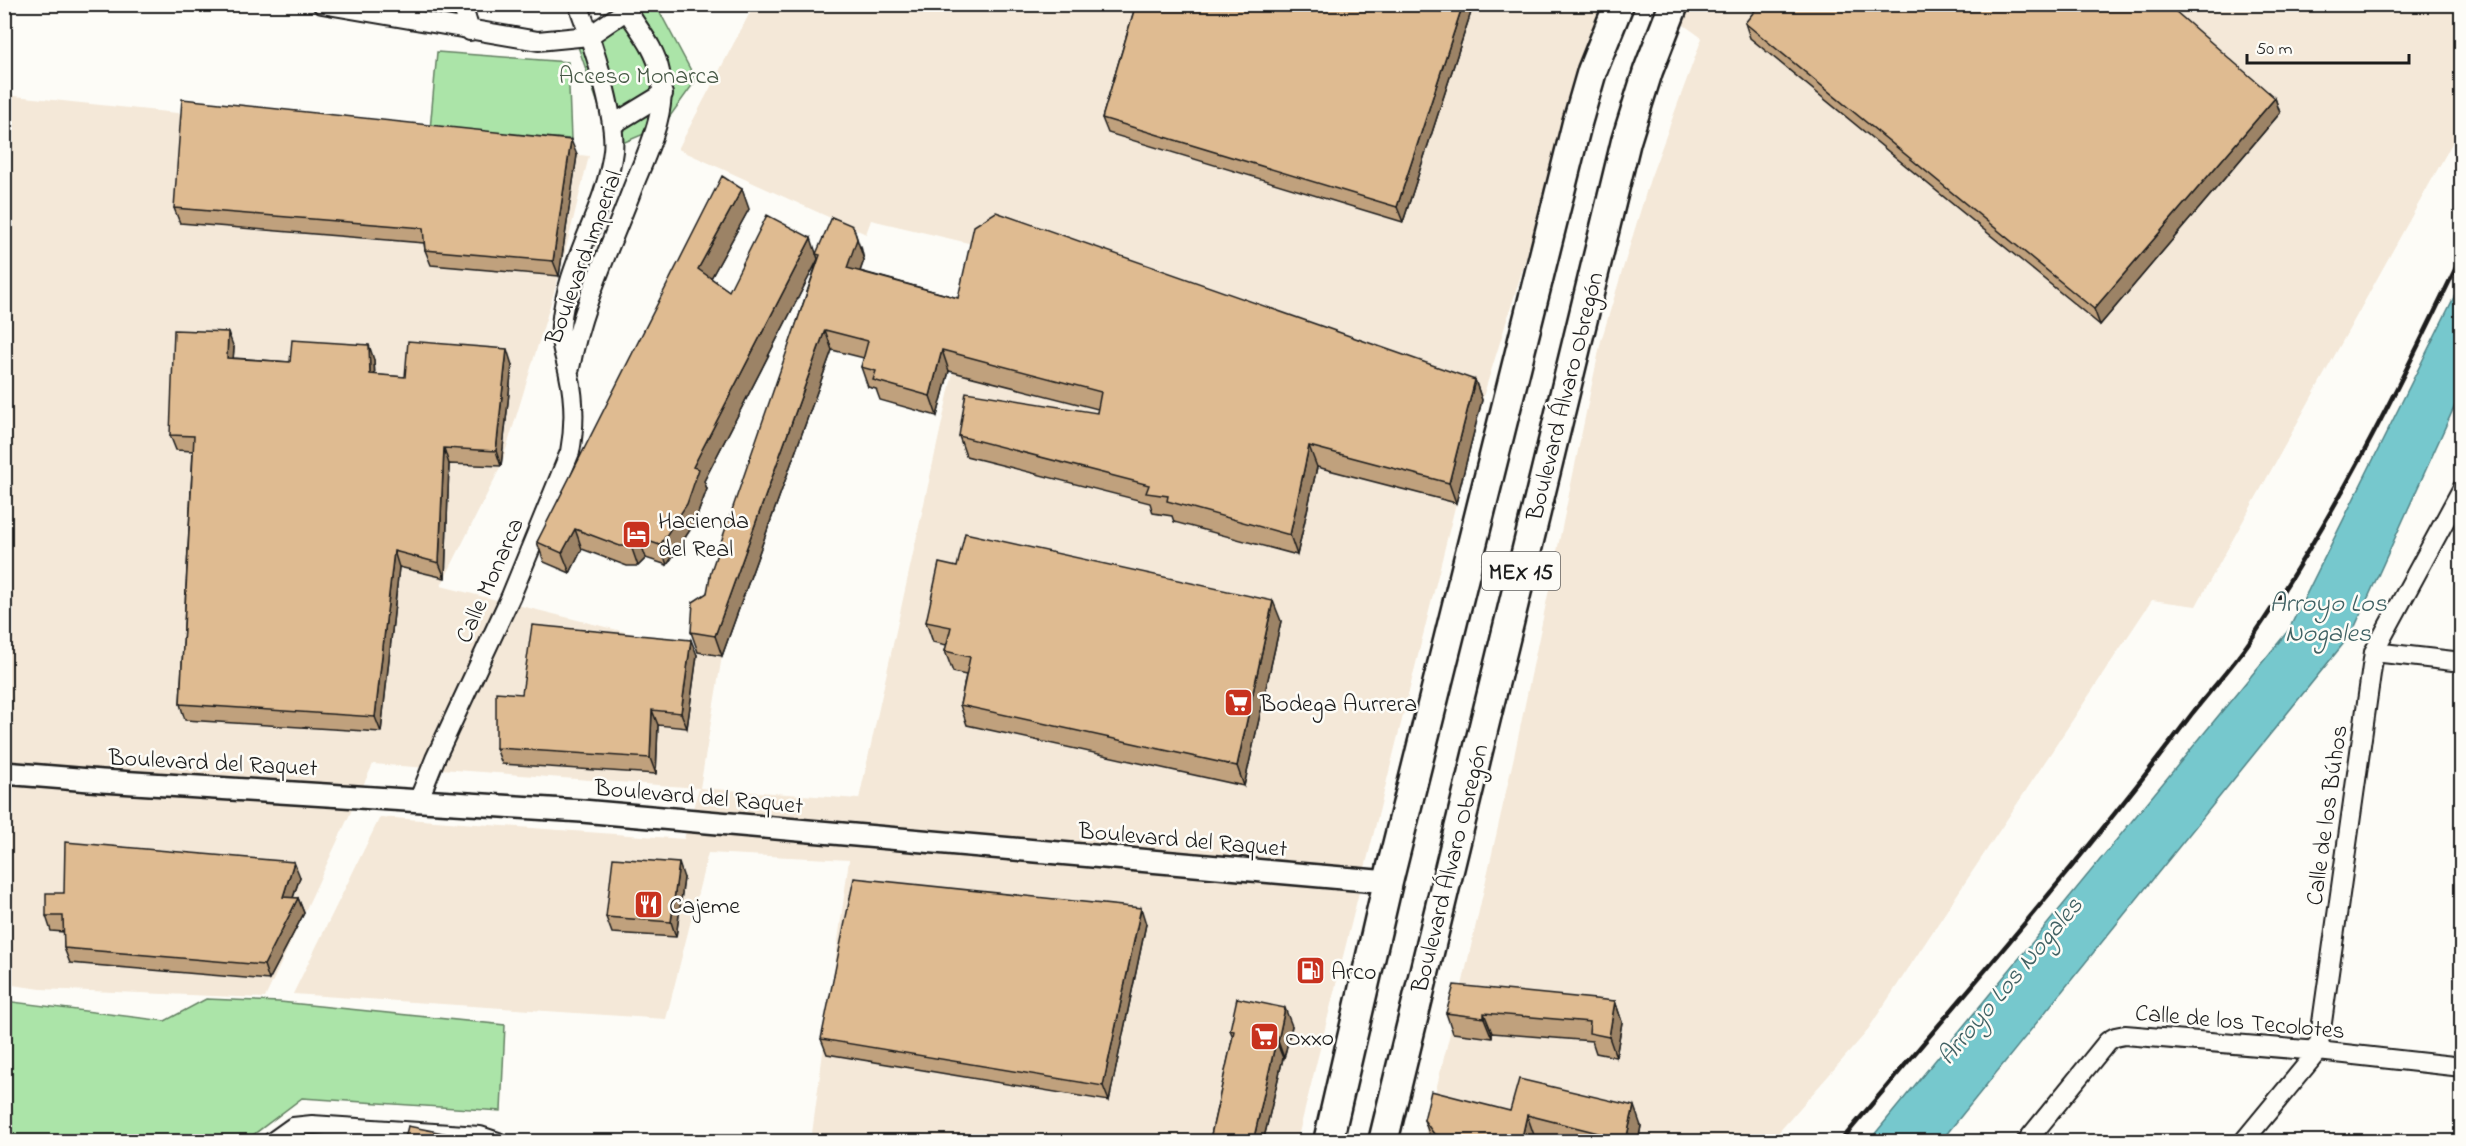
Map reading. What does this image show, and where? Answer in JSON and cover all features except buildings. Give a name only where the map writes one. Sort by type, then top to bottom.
[{"type":"highway","name":"MEX 15","points":[[1328,1142],[1388,882],[1577,123],[1592,71],[1619,4]]},
{"type":"highway","name":"Boulevard Álvaro Obregón","points":[[1383,1142],[1626,141],[1648,71],[1674,4]]},
{"type":"street","points":[[322,4],[470,31],[538,40],[589,36],[627,6]]},
{"type":"street","points":[[462,4],[470,31]]},
{"type":"street","name":"Boulevard Imperial","points":[[569,373],[560,343],[565,298],[608,175],[613,150],[612,125],[589,36],[578,4]]},
{"type":"street","name":"Boulevard Imperial","points":[[569,373],[583,315],[651,142],[663,94],[658,64],[649,42],[627,6]]},
{"type":"street","points":[[612,125],[663,94]]},
{"type":"street","name":"Calle Monarca","points":[[419,799],[435,759],[511,596],[570,452],[575,408],[569,373]]},
{"type":"street","name":"Calle de los Búhos","points":[[2318,1051],[2374,652],[2462,489]]},
{"type":"street","points":[[2374,652],[2462,662]]},
{"type":"street","name":"Boulevard del Raquet","points":[[4,773],[582,811],[1388,882]]},
{"type":"street","name":"Calle de los Tecolotes","points":[[2026,1142],[2108,1041],[2115,1037],[2143,1035],[2462,1067]]},
{"type":"street","points":[[2243,1142],[2318,1051]]},
{"type":"street","points":[[272,1142],[293,1127],[312,1125],[480,1136],[498,1142]]},
{"type":"shaded area","points":[[754,5],[1605,5],[1482,400],[1004,232],[981,246],[871,220],[866,234],[678,149]]},
{"type":"shaded area","points":[[1656,5],[2461,5],[2461,127],[2196,606],[2152,600],[1865,1034],[1771,1141],[1423,1142],[1464,977],[1515,752],[1601,341],[1650,179],[1702,38]]},
{"type":"shaded area","points":[[5,95],[589,156],[559,276],[501,466],[441,586],[722,656],[700,788],[859,799],[953,372],[1456,503],[1297,1141],[811,1141],[849,860],[708,853],[666,1019],[293,994],[380,817],[684,839],[699,788],[373,764],[265,998],[41,989],[5,984]]},
{"type":"green space","name":"Acceso Monarca","points":[[641,5],[656,5],[696,80],[663,126],[613,147],[574,35],[631,13]]},
{"type":"green space","points":[[437,52],[568,62],[571,139],[430,130]]},
{"type":"green space","points":[[206,999],[280,1002],[505,1025],[501,1111],[302,1098],[245,1141],[5,1141],[5,1001],[165,1021]]},
{"type":"water","name":"Arroyo Los Nogales","points":[[2461,283],[2461,392],[2352,633],[1941,1141],[1869,1141],[2288,631]]},
{"type":"railway","points":[[1840,1142],[2063,878],[2245,648],[2311,546],[2364,451],[2462,255]]},
{"type":"place","name":"Hacienda del Real","points":[[637,534]]},
{"type":"place","name":"Bodega Aurrera","points":[[1239,703]]},
{"type":"place","name":"Cajeme","points":[[648,905]]},
{"type":"place","name":"Arco","points":[[1310,971]]},
{"type":"place","name":"Oxxo","points":[[1264,1037]]}]
